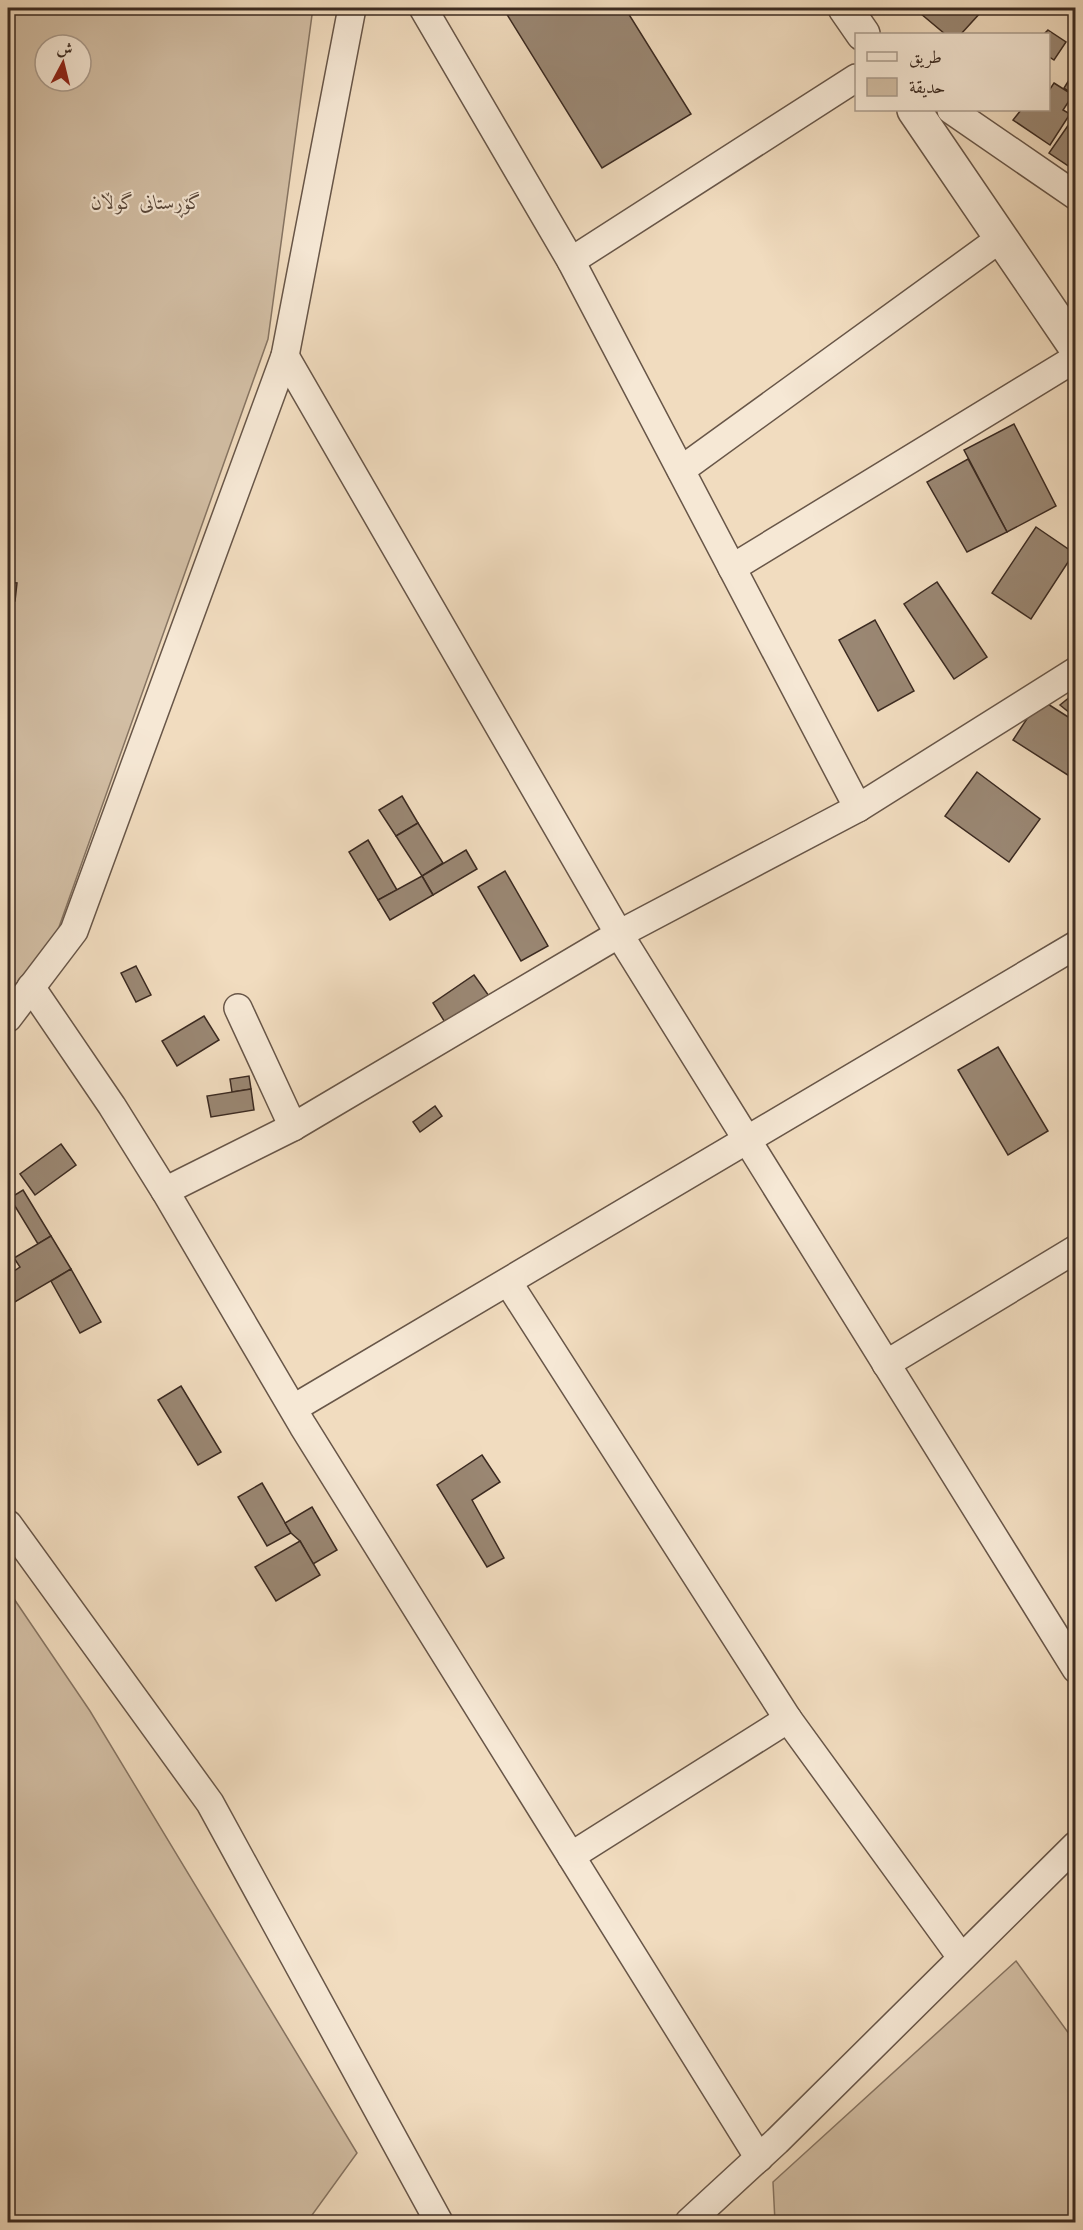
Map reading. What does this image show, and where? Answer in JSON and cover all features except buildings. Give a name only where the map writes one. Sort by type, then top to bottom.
[{"type":"street","points":[[8,1018],[74,931],[285,356],[352,8]]},
{"type":"street","points":[[423,8],[571,261],[858,808]]},
{"type":"street","points":[[844,8],[862,33]]},
{"type":"street","points":[[571,261],[855,79]]},
{"type":"street","points":[[915,111],[1076,348]]},
{"type":"street","points":[[952,111],[1076,195]]},
{"type":"street","points":[[681,470],[1001,238]]},
{"type":"street","points":[[285,356],[619,934],[1076,1669]]},
{"type":"street","points":[[732,568],[1076,358]]},
{"type":"street","points":[[165,1191],[293,1127],[619,934],[858,808],[1076,671]]},
{"type":"street","points":[[294,1408],[1076,945]]},
{"type":"street","points":[[31,987],[112,1106],[165,1191],[294,1408],[759,2158]]},
{"type":"street","points":[[238,1008],[293,1127]]},
{"type":"street","points":[[886,1364],[1076,1249]]},
{"type":"street","points":[[508,1282],[788,1719],[961,1957]]},
{"type":"street","points":[[8,1524],[210,1803],[439,2223]]},
{"type":"street","points":[[571,1856],[788,1719]]},
{"type":"street","points":[[688,2223],[759,2158],[1075,1847]]},
{"type":"green space","name":"گۆڕستانی گوڵان","points":[[8,8],[304,8],[312,15],[268,339],[59,927],[8,1033]]},
{"type":"green space","points":[[8,1590],[90,1711],[357,2153],[307,2222],[8,2222]]},
{"type":"green space","points":[[1016,1961],[1075,2042],[1075,2222],[775,2222],[773,2182]]}]
